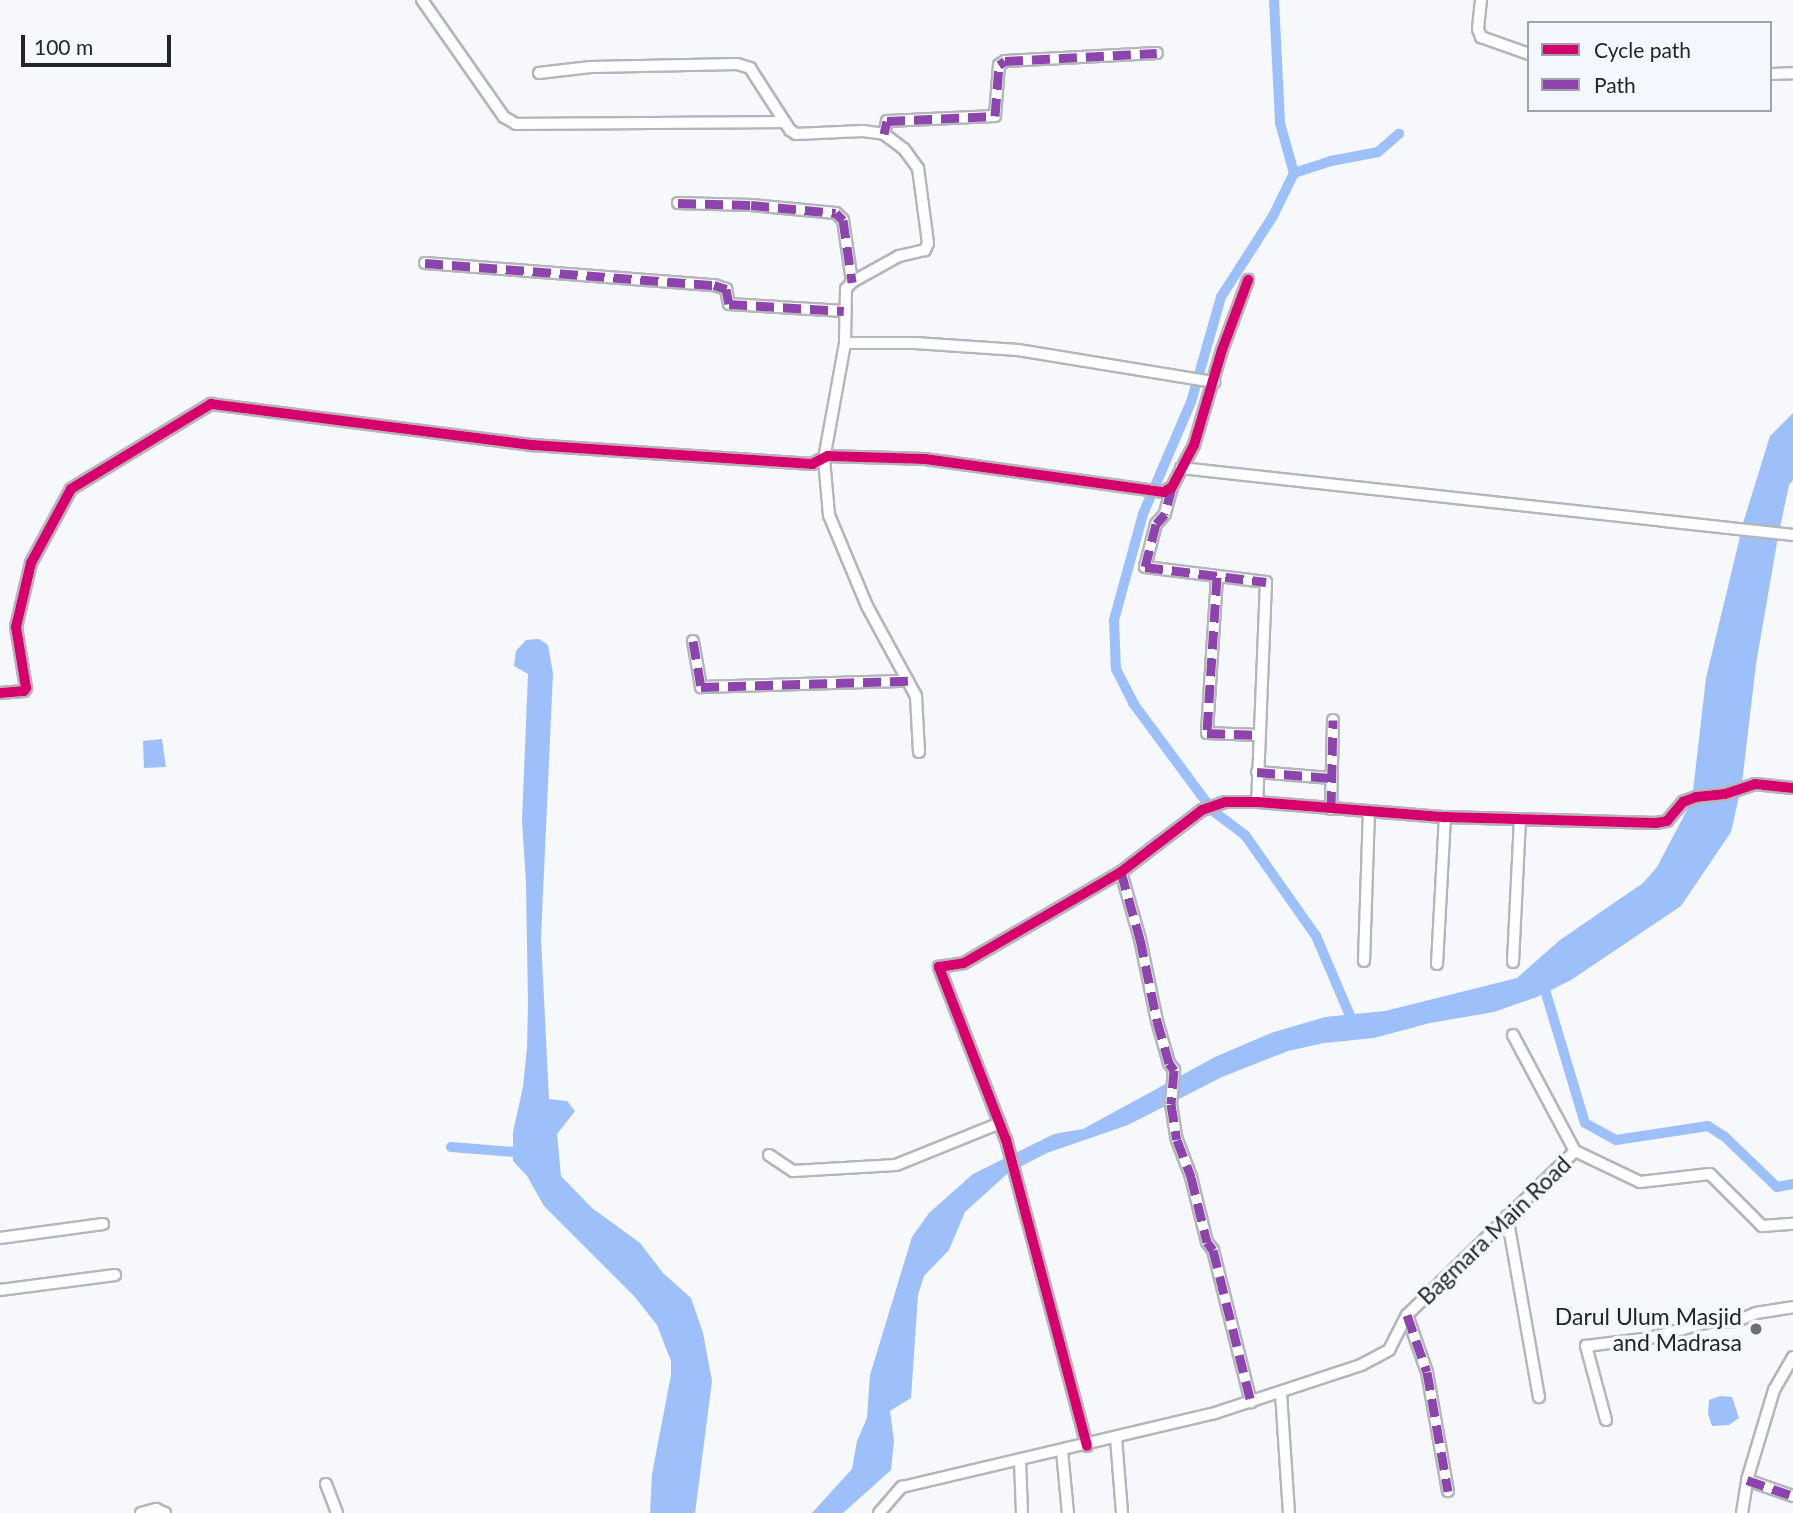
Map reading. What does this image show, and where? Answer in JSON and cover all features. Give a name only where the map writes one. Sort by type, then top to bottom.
[{"type":"street","points":[[422,0],[504,117],[516,124],[785,122]]},
{"type":"street","points":[[1481,0],[1478,29],[1481,37],[1527,53]]},
{"type":"street","points":[[884,134],[887,121],[995,116],[999,65],[1005,61],[1157,53]]},
{"type":"street","points":[[538,73],[591,66],[737,64],[750,68],[785,122],[796,134],[863,131],[884,134],[904,149],[918,168],[928,243],[920,253],[899,257],[852,282],[846,289],[845,343],[824,459],[829,515],[867,606],[916,696],[919,752]]},
{"type":"street","points":[[1772,74],[1793,73]]},
{"type":"street","points":[[678,203],[751,205],[836,213],[843,220],[852,282]]},
{"type":"street","points":[[425,263],[714,285],[726,289],[729,304],[844,311]]},
{"type":"street","points":[[1248,280],[1222,349],[1194,445],[1168,490],[1165,514],[1156,524],[1145,567],[1266,582],[1257,802]]},
{"type":"street","points":[[845,343],[915,343],[1018,350],[1214,382]]},
{"type":"street","points":[[0,693],[24,691],[26,688],[16,627],[31,563],[71,489],[211,404],[532,445],[812,464],[828,456],[925,459],[1138,489],[1168,490]]},
{"type":"street","points":[[1181,468],[1787,534]]},
{"type":"street","points":[[1217,577],[1207,733],[1259,735]]},
{"type":"street","points":[[693,641],[701,687],[908,681]]},
{"type":"street","points":[[1331,809],[1333,720]]},
{"type":"street","points":[[1257,772],[1331,778]]},
{"type":"street","points":[[1087,1446],[1016,1172],[1000,1123],[939,967],[964,963],[1121,872],[1202,810],[1225,802],[1257,802],[1445,817],[1656,823],[1667,821],[1688,799],[1725,794],[1755,784],[1793,788]]},
{"type":"street","points":[[1364,961],[1369,813]]},
{"type":"street","points":[[1437,964],[1445,817]]},
{"type":"street","points":[[1513,962],[1520,820]]},
{"type":"street","points":[[1121,872],[1140,939],[1157,1021],[1169,1063],[1174,1070],[1171,1104],[1177,1140],[1191,1177],[1207,1242],[1213,1251],[1251,1402]]},
{"type":"street","points":[[1513,1035],[1575,1151]]},
{"type":"street","points":[[769,1155],[793,1171],[896,1165],[1000,1123]]},
{"type":"street","name":"Bagmara Main Road","points":[[879,1513],[902,1487],[1087,1446],[1251,1402],[1361,1365],[1389,1350],[1408,1315],[1575,1151],[1640,1182],[1710,1174],[1762,1226],[1793,1224]]},
{"type":"street","points":[[1507,1216],[1539,1396]]},
{"type":"street","points":[[0,1238],[103,1224]]},
{"type":"street","points":[[0,1290],[116,1275]]},
{"type":"street","points":[[1606,1420],[1586,1346],[1650,1338],[1708,1322],[1737,1321],[1756,1313],[1793,1307]]},
{"type":"street","points":[[1408,1315],[1427,1372],[1448,1491]]},
{"type":"street","points":[[1742,1513],[1747,1480],[1774,1390],[1793,1357]]},
{"type":"street","points":[[1281,1393],[1289,1513]]},
{"type":"street","points":[[1116,1438],[1122,1513]]},
{"type":"street","points":[[1062,1451],[1068,1513]]},
{"type":"street","points":[[1020,1461],[1022,1513]]},
{"type":"street","points":[[1747,1480],[1793,1496]]},
{"type":"street","points":[[326,1484],[337,1513]]},
{"type":"street","points":[[141,1513],[156,1509],[165,1513]]},
{"type":"water","points":[[1793,413],[1793,480],[1789,485],[1778,537],[1756,664],[1742,783],[1731,832],[1681,906],[1571,980],[1537,997],[1494,1012],[1430,1023],[1374,1038],[1324,1043],[1288,1051],[1222,1077],[1128,1125],[1047,1153],[1008,1173],[965,1212],[949,1250],[924,1276],[918,1295],[911,1398],[890,1411],[894,1441],[891,1470],[843,1513],[812,1513],[852,1469],[857,1441],[867,1418],[870,1375],[912,1237],[929,1213],[973,1174],[1054,1134],[1083,1129],[1215,1057],[1271,1033],[1325,1017],[1385,1011],[1517,978],[1560,940],[1643,883],[1657,867],[1687,810],[1693,791],[1706,678],[1744,520],[1770,436]]},
{"type":"water","points":[[539,639],[548,645],[553,673],[541,938],[549,1099],[567,1101],[575,1111],[557,1134],[561,1176],[592,1208],[640,1243],[663,1273],[691,1298],[703,1333],[712,1381],[695,1513],[650,1513],[652,1474],[671,1375],[671,1361],[657,1325],[635,1297],[544,1206],[527,1176],[513,1161],[513,1132],[523,1087],[527,1048],[528,1004],[522,820],[528,674],[514,666],[516,651],[526,640]]},
{"type":"water","points":[[162,739],[166,767],[144,768],[143,741]]},
{"type":"water","points":[[1720,1396],[1732,1397],[1739,1418],[1729,1425],[1712,1426],[1708,1414],[1709,1400]]},
{"type":"waterway","points":[[1274,0],[1280,123],[1294,173],[1273,216],[1221,297],[1191,402],[1143,514],[1114,620],[1116,669],[1133,703],[1213,811],[1245,835],[1316,936],[1354,1025]]},
{"type":"waterway","points":[[1294,173],[1331,161],[1378,152],[1399,134]]},
{"type":"waterway","points":[[1542,980],[1585,1123],[1616,1140],[1708,1126],[1725,1137],[1777,1187],[1793,1184]]},
{"type":"waterway","points":[[451,1147],[525,1153]]},
{"type":"marked path","points":[[884,134],[887,121],[995,116],[999,65],[1005,61],[1157,53]]},
{"type":"marked path","points":[[678,203],[751,205],[836,213],[843,220],[852,282]]},
{"type":"marked path","points":[[425,263],[714,285],[726,289],[729,304],[844,311]]},
{"type":"marked path","points":[[1172,487],[1165,514],[1156,524],[1145,567],[1266,582]]},
{"type":"marked path","points":[[1217,577],[1207,733],[1259,735]]},
{"type":"marked path","points":[[693,641],[701,687],[908,681]]},
{"type":"marked path","points":[[1331,809],[1333,720]]},
{"type":"marked path","points":[[1257,772],[1331,778]]},
{"type":"marked path","points":[[1121,872],[1140,939],[1157,1021],[1169,1063],[1174,1070],[1171,1104],[1177,1140],[1191,1177],[1207,1242],[1213,1250],[1251,1402]]},
{"type":"marked path","points":[[1407,1315],[1427,1372],[1448,1491]]},
{"type":"marked path","points":[[1747,1480],[1793,1496]]},
{"type":"cycle path","points":[[0,693],[24,691],[26,688],[16,627],[31,563],[71,489],[211,404],[532,445],[812,464],[828,456],[925,459],[1164,492],[1172,487],[1194,445],[1222,350],[1248,280]]},
{"type":"cycle path","points":[[1087,1446],[1006,1140],[939,967],[964,963],[1121,872],[1202,810],[1225,802],[1257,802],[1445,817],[1656,823],[1667,821],[1683,802],[1696,797],[1725,794],[1755,784],[1793,788]]},
{"type":"place","name":"Darul Ulum Masjid and Madrasa","points":[[1756,1329]]}]
